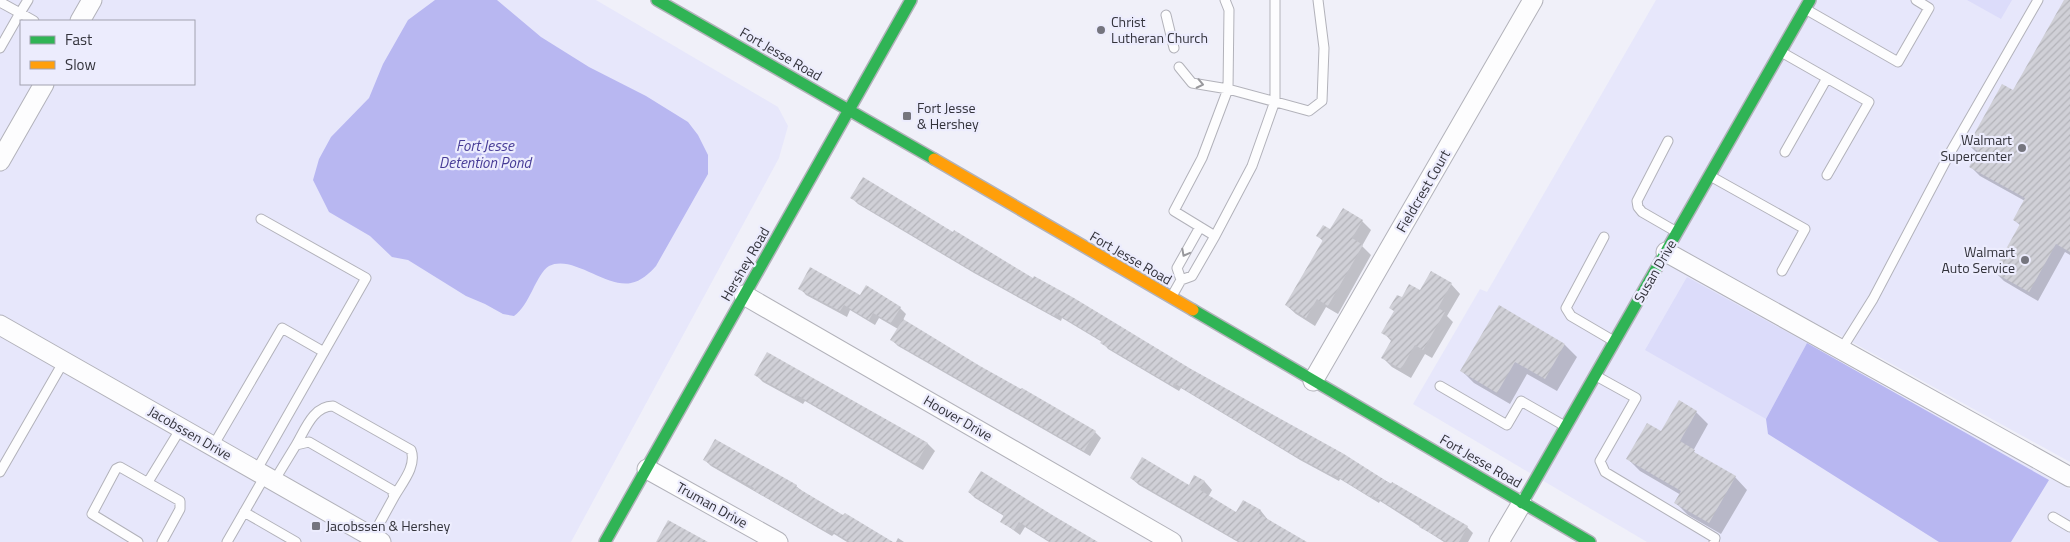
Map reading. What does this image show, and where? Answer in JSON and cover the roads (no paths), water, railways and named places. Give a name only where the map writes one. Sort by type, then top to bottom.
[{"type":"main road","name":"Fort Jesse Road","points":[[657,0],[850,110],[1590,542]]},
{"type":"main road","name":"Hershey Road","points":[[605,542],[911,0]]},
{"type":"main road","name":"Susan Drive","points":[[1522,503],[1807,4]]},
{"type":"street","points":[[81,20],[92,0]]},
{"type":"street","name":"Fieldcrest Court","points":[[1313,381],[1533,0]]},
{"type":"street","points":[[0,161],[43,85]]},
{"type":"street","points":[[1666,252],[2070,477]]},
{"type":"street","name":"Hoover Drive","points":[[744,295],[1172,542]]},
{"type":"street","name":"Jacobssen Drive","points":[[0,324],[376,540]]},
{"type":"street","name":"Truman Drive","points":[[647,469],[778,542]]},
{"type":"street","name":"Susan Drive","points":[[1499,542],[1522,503]]},
{"type":"lane","points":[[0,48],[28,0]]},
{"type":"lane","points":[[1215,236],[1174,211],[1202,158],[1228,89],[1229,10],[1225,0]]},
{"type":"lane","points":[[1171,298],[1181,280],[1192,276],[1252,166],[1275,101],[1276,0]]},
{"type":"lane","points":[[1179,67],[1192,83],[1228,89],[1309,111],[1322,101],[1324,48],[1318,0]]},
{"type":"lane","points":[[1807,4],[1898,62],[1929,8],[1916,0]]},
{"type":"lane","points":[[1841,350],[1873,299],[1950,153],[2038,0]]},
{"type":"lane","points":[[0,2],[32,20]]},
{"type":"lane","points":[[1166,14],[1174,48]]},
{"type":"lane","points":[[1780,51],[1869,102],[1826,175]]},
{"type":"lane","points":[[1785,152],[1827,78]]},
{"type":"lane","points":[[1668,141],[1637,201],[1638,207],[1642,212],[1677,232]]},
{"type":"lane","points":[[1710,175],[1805,229],[1782,271]]},
{"type":"lane","points":[[227,542],[265,476],[324,352],[366,278],[261,219]]},
{"type":"lane","points":[[1181,280],[1177,268],[1200,227]]},
{"type":"lane","points":[[1604,237],[1566,308],[1572,316],[1614,342]]},
{"type":"lane","points":[[213,446],[282,328],[324,352]]},
{"type":"lane","points":[[0,472],[64,361]]},
{"type":"lane","points":[[1595,376],[1636,398],[1600,461],[1604,472],[1715,538],[1714,542]]},
{"type":"lane","points":[[1440,386],[1507,425],[1521,401],[1566,426]]},
{"type":"lane","points":[[265,476],[296,445],[318,410],[325,406],[333,406],[411,450],[414,457],[413,463],[394,498],[376,540]]},
{"type":"lane","points":[[148,482],[181,428]]},
{"type":"lane","points":[[296,445],[309,442],[392,490],[394,498]]},
{"type":"lane","points":[[138,542],[94,516],[92,511],[116,469],[120,467],[180,501],[181,505],[162,542]]},
{"type":"lane","points":[[244,512],[296,542]]},
{"type":"lane","points":[[2053,517],[2070,527]]},
{"type":"water","name":"Fort Jesse Detention Pond","points":[[435,0],[497,0],[541,37],[589,67],[646,96],[688,122],[698,135],[708,155],[708,174],[656,266],[645,277],[631,283],[621,283],[611,281],[578,267],[558,263],[544,270],[520,311],[514,316],[503,314],[466,296],[408,260],[392,257],[370,236],[329,212],[313,180],[319,159],[331,137],[369,98],[383,64],[408,20]]},
{"type":"water","points":[[1807,343],[2049,480],[2011,542],[1939,542],[1768,434],[1766,419]]},
{"type":"place","name":"Christ Lutheran Church","points":[[1101,30]]},
{"type":"place","name":"Fort Jesse & Hershey","points":[[907,116]]},
{"type":"place","name":"Walmart Supercenter","points":[[2022,148]]},
{"type":"place","name":"Walmart Auto Service","points":[[2025,260]]},
{"type":"place","name":"Jacobssen & Hershey","points":[[316,526]]}]
